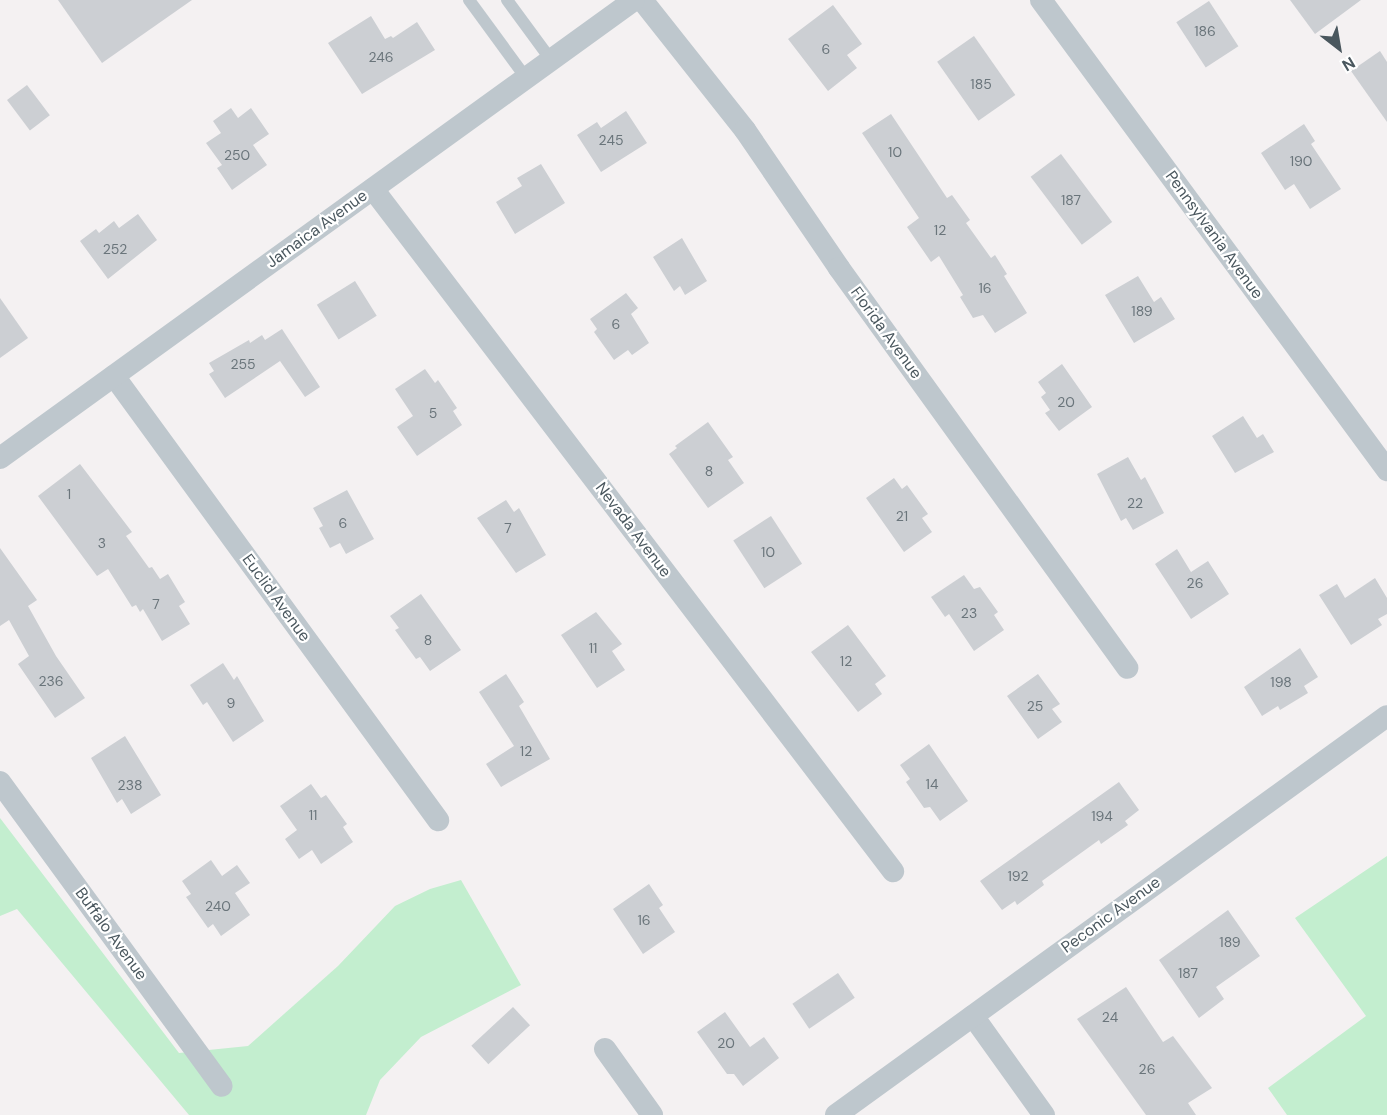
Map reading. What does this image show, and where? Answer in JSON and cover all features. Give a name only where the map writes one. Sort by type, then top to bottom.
[{"type":"street","name":"Jamaica Avenue","points":[[0,458],[634,0]]},
{"type":"street","name":"Florida Avenue","points":[[642,0],[745,130],[839,268],[1127,668]]},
{"type":"street","name":"Pennsylvania Avenue","points":[[1041,0],[1387,470]]},
{"type":"street","name":"Nevada Avenue","points":[[373,189],[893,871]]},
{"type":"street","name":"Euclid Avenue","points":[[114,376],[438,820]]},
{"type":"street","name":"Peconic Avenue","points":[[836,1115],[1387,716]]},
{"type":"street","name":"Buffalo Avenue","points":[[0,782],[222,1086]]},
{"type":"street","points":[[973,1016],[1044,1115]]},
{"type":"street","points":[[605,1049],[652,1115]]},
{"type":"lane","points":[[469,0],[526,78]]},
{"type":"lane","points":[[507,0],[551,60]]},
{"type":"green space","points":[[0,818],[179,1053],[248,1046],[338,966],[395,906],[430,889],[461,880],[521,985],[421,1037],[380,1080],[366,1115],[189,1115],[17,909],[0,916]]},
{"type":"green space","points":[[1387,856],[1387,1115],[1287,1115],[1268,1088],[1366,1016],[1295,918]]},
{"type":"building","points":[[58,0],[192,0],[102,63]]},
{"type":"building","points":[[1290,0],[1361,0],[1315,34]]},
{"type":"building","points":[[1209,1],[1238,46],[1206,68],[1176,22]]},
{"type":"building","points":[[833,5],[862,44],[847,55],[857,68],[828,91],[788,39]]},
{"type":"building","points":[[371,16],[385,39],[391,36],[393,38],[417,22],[435,50],[362,94],[328,43]]},
{"type":"building","points":[[974,36],[1015,95],[978,121],[937,62]]},
{"type":"building","points":[[1380,51],[1387,62],[1387,122],[1351,71]]},
{"type":"building","points":[[27,85],[50,115],[30,130],[7,100]]},
{"type":"building","points":[[231,108],[238,118],[251,108],[269,134],[253,145],[267,165],[232,190],[217,168],[222,165],[206,143],[221,133],[213,121]]},
{"type":"building","points":[[626,111],[647,143],[601,172],[577,135],[597,122],[601,128]]},
{"type":"building","points":[[891,114],[947,198],[952,195],[970,220],[966,223],[991,258],[995,255],[1007,274],[1004,276],[1027,313],[995,333],[983,315],[973,318],[960,297],[963,295],[939,256],[931,262],[907,227],[919,218],[862,133]]},
{"type":"building","points":[[1304,124],[1315,141],[1311,144],[1341,189],[1310,209],[1294,184],[1285,190],[1261,153]]},
{"type":"building","points":[[1061,154],[1112,222],[1082,245],[1031,177]]},
{"type":"building","points":[[541,164],[565,203],[515,234],[496,202],[522,186],[517,178]]},
{"type":"building","points":[[138,214],[157,240],[108,279],[80,241],[96,229],[99,233],[114,221],[119,228]]},
{"type":"building","points":[[682,238],[707,281],[685,295],[680,286],[674,291],[653,257]]},
{"type":"building","points":[[1138,276],[1154,302],[1161,297],[1175,319],[1134,343],[1105,295]]},
{"type":"building","points":[[355,281],[377,316],[339,340],[317,305]]},
{"type":"building","points":[[626,293],[638,308],[631,314],[649,343],[632,355],[628,350],[614,360],[594,332],[597,329],[590,319]]},
{"type":"building","points":[[0,298],[28,338],[0,358]]},
{"type":"building","points":[[282,329],[320,387],[305,397],[280,361],[225,398],[209,374],[214,371],[209,363],[249,340],[250,343],[262,335],[265,340]]},
{"type":"building","points":[[1062,364],[1092,407],[1059,431],[1045,413],[1050,410],[1041,397],[1046,393],[1038,382]]},
{"type":"building","points":[[425,369],[435,383],[438,380],[457,408],[453,411],[462,425],[417,456],[397,427],[413,416],[395,389]]},
{"type":"building","points":[[1243,416],[1257,438],[1263,434],[1274,452],[1235,473],[1212,436]]},
{"type":"building","points":[[708,422],[733,457],[728,460],[744,483],[708,508],[669,454],[677,448],[675,446]]},
{"type":"building","points":[[1128,457],[1141,480],[1145,477],[1164,513],[1133,530],[1126,518],[1121,521],[1097,474]]},
{"type":"building","points":[[80,464],[132,532],[126,536],[149,568],[152,567],[160,579],[168,574],[185,602],[179,606],[190,624],[162,641],[143,609],[140,612],[136,605],[132,607],[108,569],[97,576],[38,496]]},
{"type":"building","points":[[894,478],[902,489],[907,485],[928,514],[922,518],[932,532],[904,552],[866,498]]},
{"type":"building","points":[[347,490],[374,539],[346,554],[340,543],[330,548],[319,528],[323,526],[313,508]]},
{"type":"building","points":[[506,500],[514,512],[519,508],[546,555],[516,573],[477,518]]},
{"type":"building","points":[[771,516],[802,564],[764,588],[733,541]]},
{"type":"building","points":[[0,548],[37,600],[28,606],[56,656],[85,698],[55,718],[18,664],[29,656],[9,620],[0,626]]},
{"type":"building","points":[[1177,549],[1191,572],[1208,561],[1229,594],[1191,619],[1155,564]]},
{"type":"building","points":[[964,575],[974,589],[980,587],[998,612],[994,615],[1004,630],[974,651],[949,614],[945,617],[931,597]]},
{"type":"building","points":[[1375,578],[1387,598],[1387,614],[1378,619],[1382,625],[1351,645],[1319,595],[1337,584],[1345,598]]},
{"type":"building","points":[[421,594],[461,650],[430,671],[420,657],[416,659],[395,630],[399,628],[390,616]]},
{"type":"building","points":[[596,612],[622,644],[612,651],[625,670],[597,688],[561,635]]},
{"type":"building","points":[[848,625],[886,676],[875,684],[882,694],[858,712],[811,652]]},
{"type":"building","points":[[1300,648],[1318,677],[1304,686],[1308,693],[1280,710],[1278,706],[1262,716],[1244,687]]},
{"type":"building","points":[[223,663],[234,680],[237,676],[264,721],[233,742],[207,702],[203,705],[190,685]]},
{"type":"building","points":[[506,674],[524,702],[519,706],[550,759],[501,787],[486,764],[514,746],[479,692]]},
{"type":"building","points":[[1038,674],[1060,704],[1052,709],[1062,722],[1038,739],[1007,696]]},
{"type":"building","points":[[125,736],[161,795],[131,814],[122,799],[117,803],[91,758]]},
{"type":"building","points":[[929,744],[968,801],[940,821],[930,807],[924,808],[906,782],[910,779],[900,765]]},
{"type":"building","points":[[1119,782],[1139,810],[1125,821],[1128,825],[1101,844],[1099,840],[1042,881],[1044,885],[1017,905],[1015,901],[1002,910],[980,881]]},
{"type":"building","points":[[311,784],[321,798],[326,795],[347,824],[343,827],[353,842],[321,864],[312,850],[299,859],[285,839],[297,830],[280,806]]},
{"type":"building","points":[[211,860],[222,876],[237,865],[250,883],[235,893],[250,915],[221,936],[213,924],[208,928],[186,897],[191,894],[182,881]]},
{"type":"building","points":[[649,884],[663,905],[659,908],[675,932],[643,954],[613,909]]},
{"type":"building","points":[[1228,910],[1260,956],[1216,987],[1224,999],[1199,1018],[1159,960]]},
{"type":"building","points":[[838,973],[855,998],[809,1029],[792,1004]]},
{"type":"building","points":[[1126,987],[1163,1042],[1173,1036],[1212,1088],[1188,1103],[1196,1115],[1146,1115],[1077,1019]]},
{"type":"building","points":[[513,1007],[530,1025],[488,1064],[471,1046]]},
{"type":"building","points":[[725,1012],[750,1047],[764,1037],[779,1058],[743,1086],[734,1074],[727,1074],[697,1032]]}]
